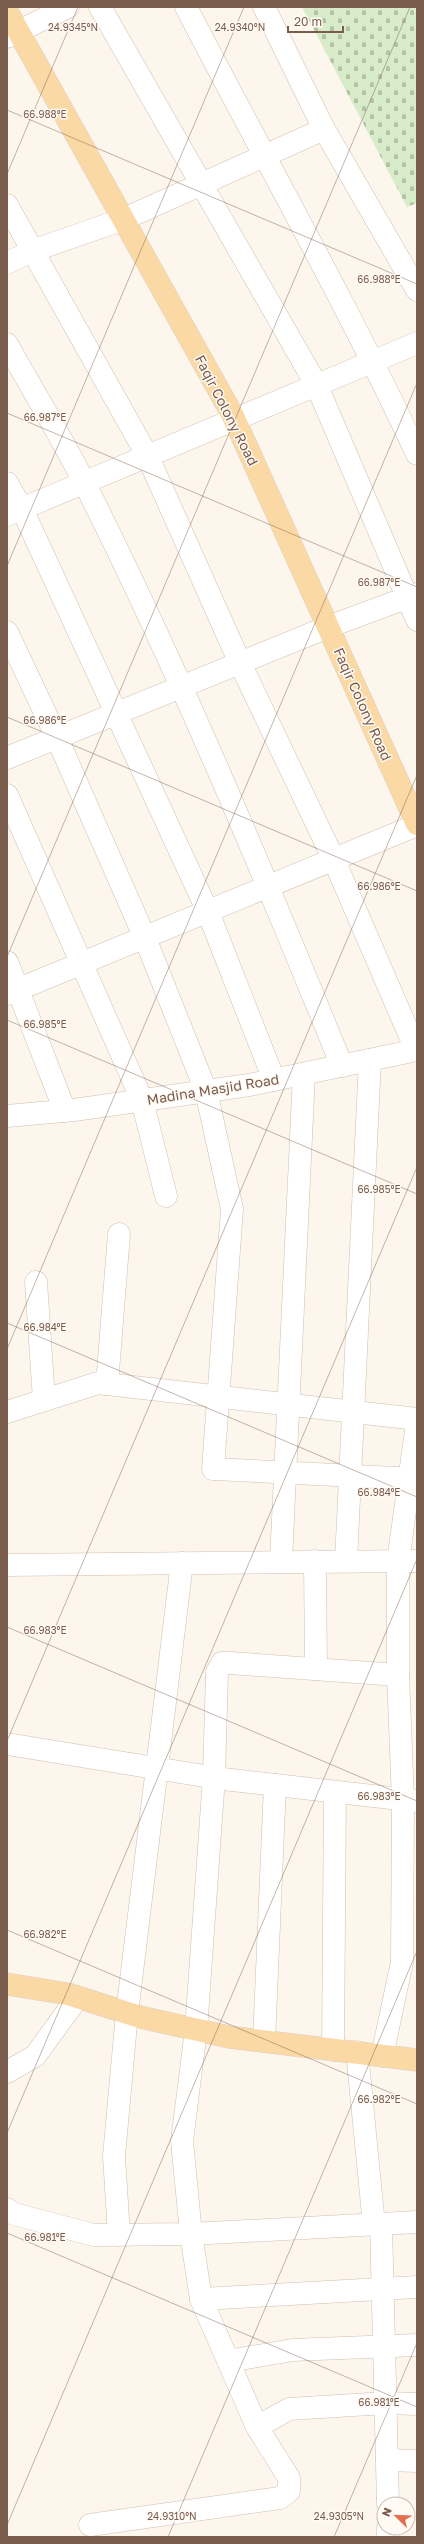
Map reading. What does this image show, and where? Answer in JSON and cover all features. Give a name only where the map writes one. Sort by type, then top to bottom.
[{"type":"main road","name":"Faqir Colony Road","points":[[7,11],[13,35],[124,219],[235,421],[417,825]]},
{"type":"main road","points":[[7,1984],[78,1997],[127,2013],[196,2030],[264,2041],[417,2060]]},
{"type":"street","points":[[13,35],[68,7]]},
{"type":"street","points":[[100,7],[317,386],[412,596],[417,620]]},
{"type":"street","points":[[186,7],[263,156],[374,361],[417,454]]},
{"type":"street","points":[[264,7],[324,129],[417,290]]},
{"type":"street","points":[[7,263],[32,251],[124,219],[324,129]]},
{"type":"street","points":[[7,204],[148,456],[240,663],[334,860],[417,1050]]},
{"type":"street","points":[[14,512],[235,421],[417,343]]},
{"type":"street","points":[[7,344],[85,483],[181,687],[268,887],[342,1066]]},
{"type":"street","points":[[7,483],[14,512],[116,714],[208,912],[274,1080]]},
{"type":"street","points":[[7,758],[328,627],[412,596]]},
{"type":"street","points":[[7,632],[57,738],[145,938],[206,1091],[232,1209],[214,1469],[413,1479]]},
{"type":"street","points":[[7,795],[80,964],[142,1100],[166,1196]]},
{"type":"street","points":[[13,992],[417,825]]},
{"type":"street","points":[[7,962],[13,992],[65,1111]]},
{"type":"street","name":"Madina Masjid Road","points":[[7,1116],[65,1111],[206,1091],[274,1080],[417,1050]]},
{"type":"street","points":[[346,1561],[370,1060]]},
{"type":"street","points":[[281,1561],[304,1074]]},
{"type":"street","points":[[107,1384],[119,1234]]},
{"type":"street","points":[[36,1282],[44,1400]]},
{"type":"street","points":[[7,1412],[98,1383],[417,1419]]},
{"type":"street","points":[[382,2056],[402,1962],[410,1801],[398,1675],[408,1562],[417,1424]]},
{"type":"street","points":[[7,1565],[281,1561],[408,1562]]},
{"type":"street","points":[[315,1561],[316,1669]]},
{"type":"street","points":[[119,2235],[114,2156],[127,2013],[182,1563]]},
{"type":"street","points":[[90,2525],[284,2495],[289,2491],[289,2478],[257,2427],[201,2299],[191,2234],[182,2141],[196,2030],[214,1777],[217,1672],[222,1663],[398,1675]]},
{"type":"street","points":[[7,1744],[214,1777],[410,1801]]},
{"type":"street","points":[[264,2041],[275,1785]]},
{"type":"street","points":[[333,2050],[335,1792]]},
{"type":"street","points":[[7,2072],[35,2056],[78,1997]]},
{"type":"street","points":[[356,2052],[378,2224],[384,2289],[388,2496]]},
{"type":"street","points":[[7,2209],[14,2214],[94,2235],[191,2234],[417,2222]]},
{"type":"street","points":[[201,2299],[417,2287]]},
{"type":"street","points":[[228,2361],[293,2350],[417,2345]]},
{"type":"street","points":[[257,2427],[289,2409],[386,2403],[417,2404]]},
{"type":"street","points":[[387,2460],[417,2461]]},
{"type":"green space","points":[[302,7],[417,7],[417,203],[407,207]]}]
